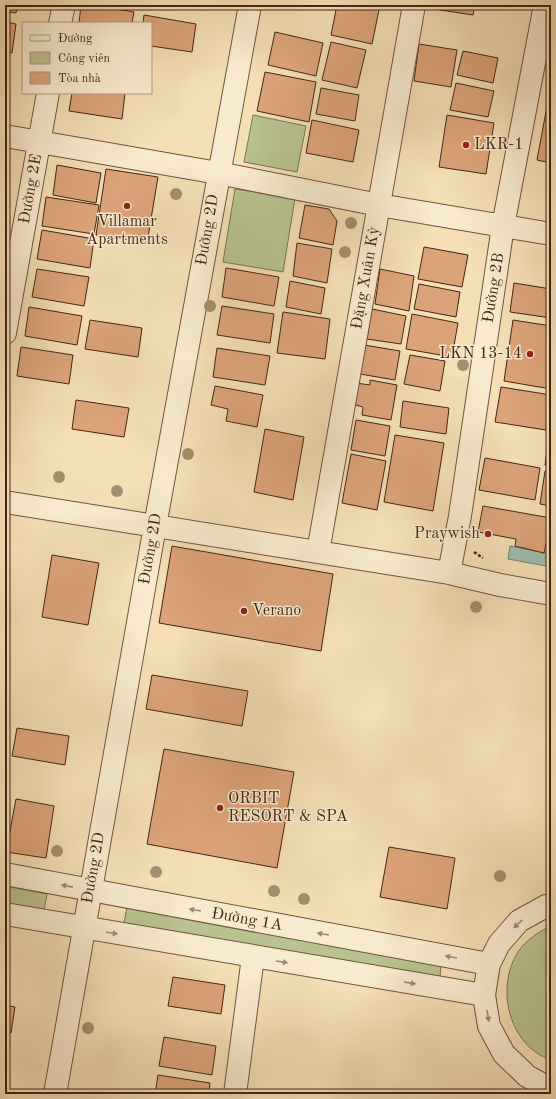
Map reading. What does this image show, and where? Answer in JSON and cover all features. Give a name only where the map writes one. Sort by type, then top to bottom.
[{"type":"street","points":[[60,22],[64,5]]},
{"type":"street","name":"Đường 2D","points":[[55,1094],[218,173],[250,5]]},
{"type":"street","name":"Đặng Xuân Kỳ","points":[[318,552],[414,5]]},
{"type":"street","name":"Đường 2B","points":[[449,573],[460,516],[503,226],[544,5]]},
{"type":"street","name":"Đường 2E","points":[[5,333],[48,94]]},
{"type":"street","points":[[5,136],[218,173],[379,205],[551,234]]},
{"type":"street","points":[[5,502],[449,573],[500,585],[551,594]]},
{"type":"street","name":"Đường 1A","points":[[5,874],[489,964]]},
{"type":"street","points":[[547,1089],[527,1076],[504,1054],[489,1026],[484,995],[489,964],[499,944],[519,921],[546,906],[551,905]]},
{"type":"street","points":[[5,914],[484,995]]},
{"type":"street","points":[[236,1094],[253,957]]},
{"type":"path","points":[[471,548],[474,553],[485,560]]},
{"type":"green space","points":[[253,115],[306,126],[297,172],[244,162]]},
{"type":"green space","points":[[235,189],[295,198],[283,272],[223,262]]},
{"type":"green space","points":[[5,886],[47,894],[44,910],[5,903]]},
{"type":"green space","points":[[127,907],[441,963],[440,977],[124,923]]},
{"type":"green space","points":[[551,926],[551,1060],[537,1053],[525,1042],[516,1029],[510,1014],[507,998],[511,966],[518,952],[533,937]]},
{"type":"shaded area","points":[[510,546],[551,554],[551,567],[508,559]]},
{"type":"building","points":[[5,5],[18,5],[16,13],[5,11]]},
{"type":"building","points":[[81,5],[94,5],[134,12],[132,22],[79,22]]},
{"type":"building","points":[[178,5],[197,5],[196,8]]},
{"type":"building","points":[[337,5],[380,5],[372,44],[331,35]]},
{"type":"building","points":[[427,5],[475,5],[473,15],[427,8]]},
{"type":"building","points":[[144,15],[196,24],[192,52],[152,46],[152,22],[143,22]]},
{"type":"building","points":[[5,22],[16,24],[12,53],[5,52]]},
{"type":"building","points":[[275,32],[323,43],[316,76],[268,65]]},
{"type":"building","points":[[331,42],[366,50],[357,88],[322,80]]},
{"type":"building","points":[[419,44],[457,50],[451,87],[414,81]]},
{"type":"building","points":[[463,51],[498,58],[493,83],[457,75]]},
{"type":"building","points":[[551,61],[551,88],[547,87]]},
{"type":"building","points":[[265,72],[316,82],[309,122],[257,111]]},
{"type":"building","points":[[456,83],[494,91],[488,117],[450,110]]},
{"type":"building","points":[[321,88],[359,95],[355,121],[316,114]]},
{"type":"building","points":[[550,90],[551,91],[551,163],[537,160]]},
{"type":"building","points":[[72,94],[125,94],[122,119],[69,111]]},
{"type":"building","name":"LKR-1","points":[[447,115],[494,123],[486,174],[439,167]]},
{"type":"building","points":[[312,120],[359,130],[353,162],[306,153]]},
{"type":"building","points":[[57,165],[101,173],[96,203],[53,195]]},
{"type":"building","name":"Villamar Apartments","points":[[106,169],[158,177],[147,243],[96,235]]},
{"type":"building","points":[[46,197],[99,205],[94,234],[42,226]]},
{"type":"building","points":[[305,205],[329,209],[337,221],[333,245],[299,238]]},
{"type":"building","points":[[42,230],[94,239],[90,268],[37,259]]},
{"type":"building","points":[[297,243],[332,249],[327,283],[293,276]]},
{"type":"building","points":[[424,247],[468,255],[462,287],[418,279]]},
{"type":"building","points":[[226,268],[279,277],[274,306],[222,297]]},
{"type":"building","points":[[37,269],[89,277],[84,306],[32,297]]},
{"type":"building","points":[[380,269],[414,276],[409,311],[375,304]]},
{"type":"building","points":[[290,281],[325,288],[321,314],[286,307]]},
{"type":"building","points":[[514,283],[551,289],[551,318],[510,312]]},
{"type":"building","points":[[419,284],[460,292],[456,317],[414,309]]},
{"type":"building","points":[[222,306],[274,314],[270,343],[217,335]]},
{"type":"building","points":[[29,307],[82,316],[77,345],[25,336]]},
{"type":"building","points":[[372,309],[406,316],[401,344],[367,339]]},
{"type":"building","points":[[283,312],[330,319],[325,359],[277,353]]},
{"type":"building","points":[[412,314],[458,323],[452,357],[406,349]]},
{"type":"building","points":[[90,320],[142,328],[138,357],[85,349]]},
{"type":"building","name":"LKN 13-14","points":[[513,320],[551,326],[551,389],[504,381]]},
{"type":"building","points":[[364,345],[400,351],[395,380],[360,374]]},
{"type":"building","points":[[21,347],[73,355],[69,384],[17,376]]},
{"type":"building","points":[[217,348],[270,356],[265,385],[213,377]]},
{"type":"building","points":[[410,355],[445,361],[440,391],[404,384]]},
{"type":"building","points":[[370,380],[397,385],[391,420],[362,415],[363,407],[352,404],[356,383],[370,385]]},
{"type":"building","points":[[215,386],[263,395],[257,427],[226,421],[228,409],[211,405]]},
{"type":"building","points":[[501,387],[551,395],[546,430],[495,422]]},
{"type":"building","points":[[76,400],[129,408],[124,437],[72,429]]},
{"type":"building","points":[[403,401],[449,408],[446,434],[400,427]]},
{"type":"building","points":[[356,420],[390,426],[385,456],[351,450]]},
{"type":"building","points":[[265,429],[304,437],[293,500],[254,492]]},
{"type":"building","points":[[395,435],[444,443],[433,511],[384,502]]},
{"type":"building","points":[[549,436],[551,436],[551,466],[545,465]]},
{"type":"building","points":[[351,454],[386,461],[377,510],[342,503]]},
{"type":"building","points":[[485,458],[540,468],[535,500],[479,490]]},
{"type":"building","points":[[545,471],[551,472],[551,506],[540,504]]},
{"type":"building","points":[[483,506],[551,518],[551,545],[546,544],[544,553],[515,546],[516,539],[478,532]]},
{"type":"building","name":"Verano","points":[[172,546],[333,574],[321,651],[159,623]]},
{"type":"building","points":[[52,555],[99,563],[88,625],[42,617]]},
{"type":"building","points":[[152,675],[248,691],[242,726],[146,709]]},
{"type":"building","points":[[17,728],[69,736],[65,765],[12,756]]},
{"type":"building","name":"ORBIT RESORT & SPA","points":[[164,749],[294,772],[277,868],[147,844]]},
{"type":"building","points":[[16,799],[54,806],[46,858],[6,852]]},
{"type":"building","points":[[389,847],[455,858],[447,909],[380,897]]},
{"type":"building","points":[[173,977],[225,985],[221,1014],[168,1006]]},
{"type":"building","points":[[5,1005],[15,1007],[11,1033],[5,1032]]},
{"type":"building","points":[[164,1037],[216,1046],[212,1075],[159,1066]]},
{"type":"building","points":[[5,1043],[10,1044],[6,1073],[5,1073]]},
{"type":"building","points":[[158,1075],[210,1083],[209,1094],[155,1094]]},
{"type":"place","name":"LKR-1","points":[[466,145]]},
{"type":"place","name":"Villamar Apartments","points":[[127,206]]},
{"type":"place","name":"LKN 13-14","points":[[530,354]]},
{"type":"place","name":"Praywish","points":[[488,534]]},
{"type":"place","name":"Verano","points":[[244,611]]},
{"type":"place","name":"ORBIT RESORT & SPA","points":[[220,808]]}]
